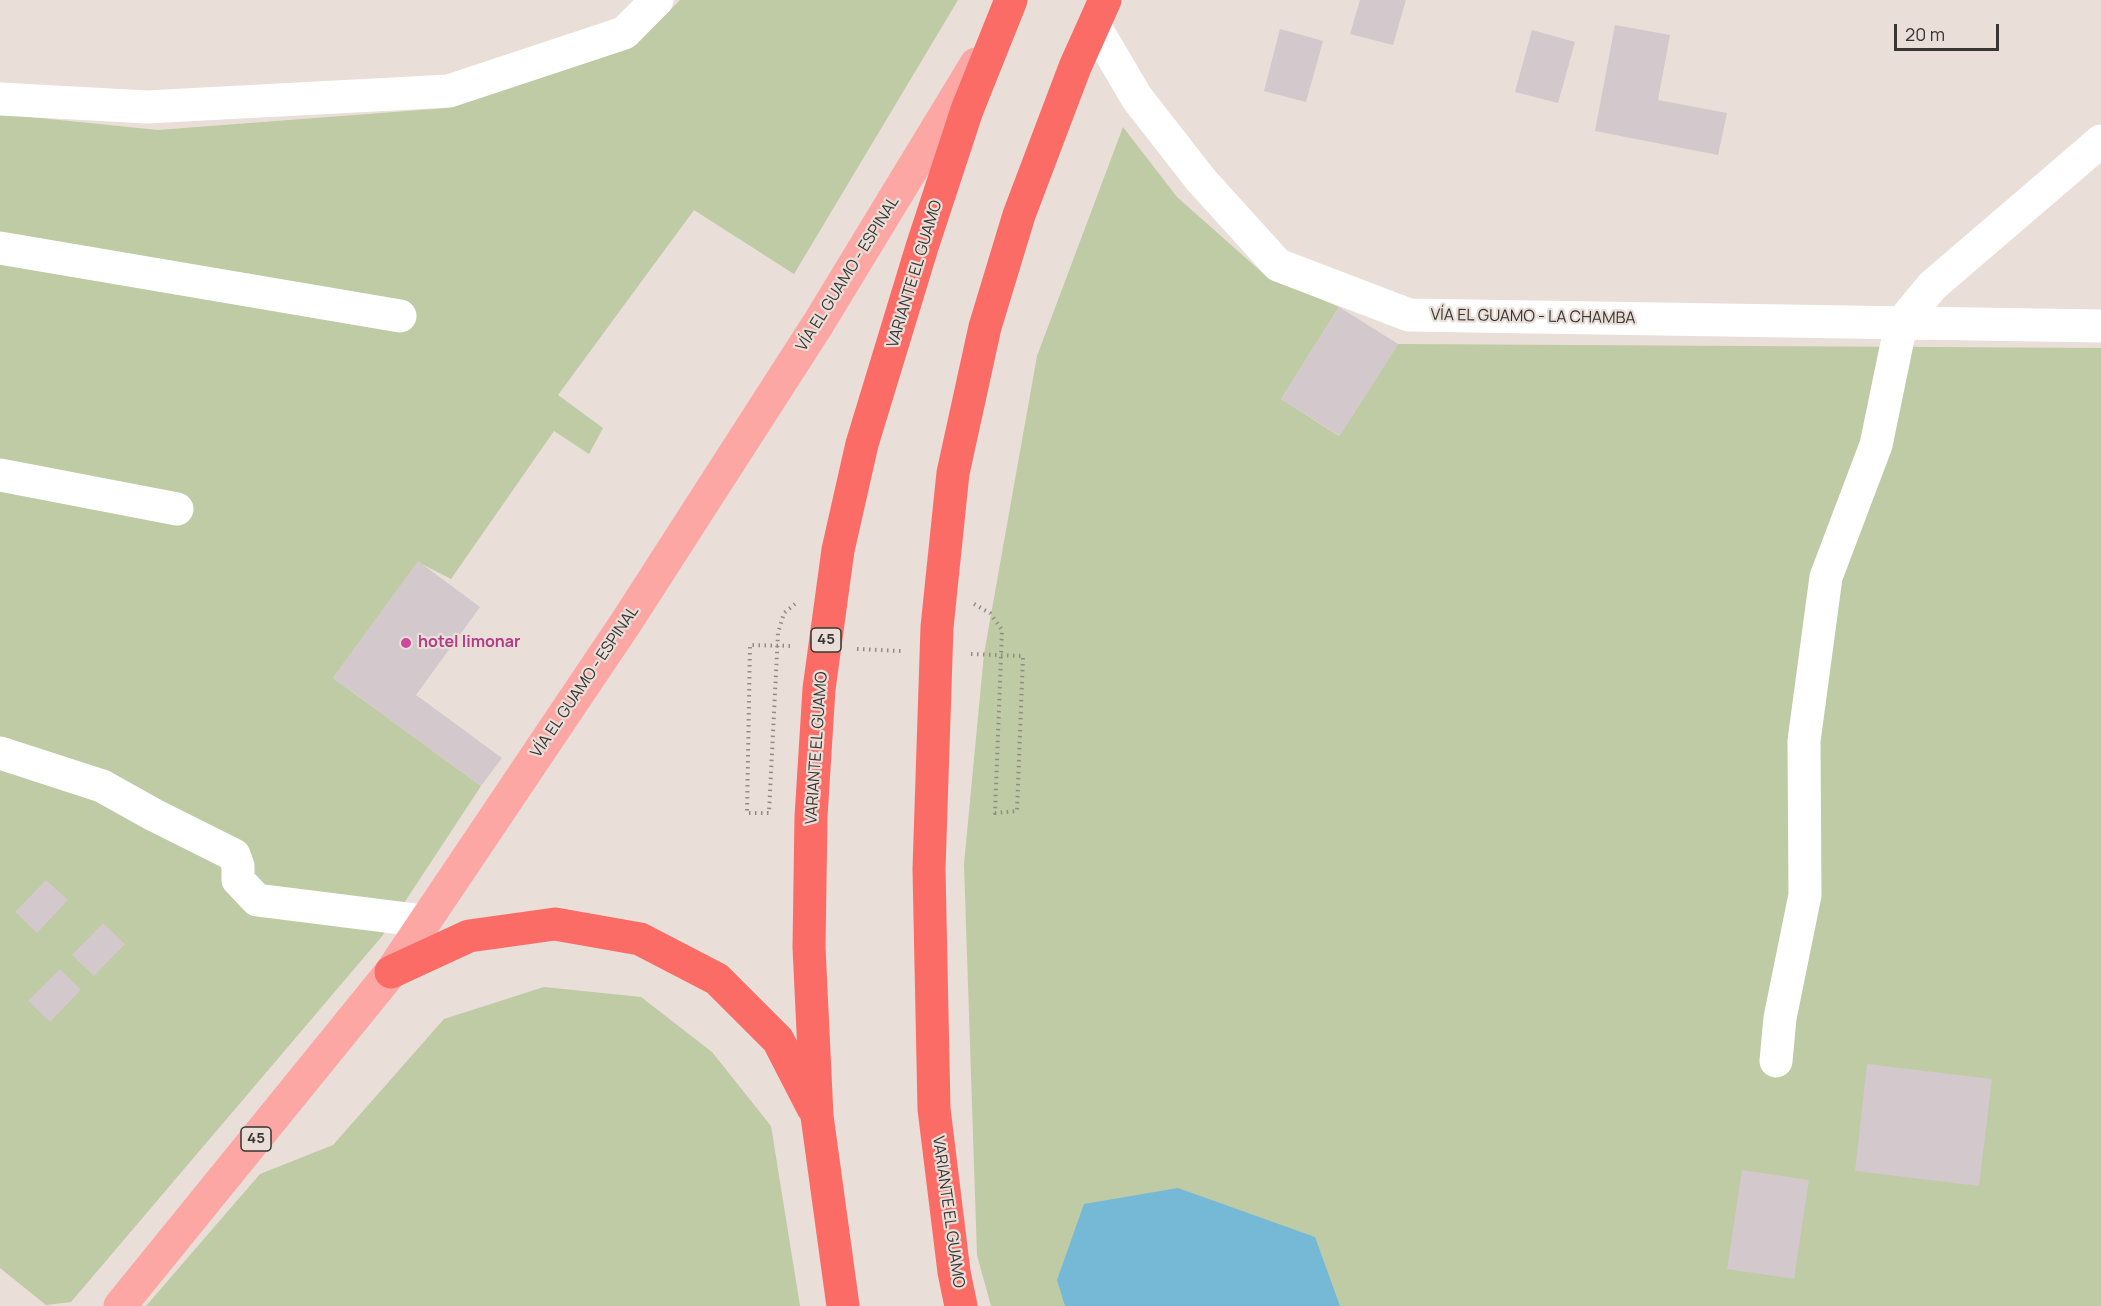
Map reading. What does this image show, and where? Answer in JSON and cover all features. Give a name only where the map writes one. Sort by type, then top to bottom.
[{"type":"highway","name":"VARIANTE EL GUAMO","points":[[843,1306],[817,1116],[810,947],[811,817],[819,689],[838,550],[861,444],[967,110],[1005,12]]},
{"type":"highway","name":"VARIANTE EL GUAMO","points":[[961,1306],[954,1272],[934,1108],[929,869],[937,627],[953,473],[985,327],[1019,214],[1075,67],[1099,12]]},
{"type":"highway","points":[[391,972],[469,936],[555,924],[640,939],[717,979],[778,1040],[817,1116]]},
{"type":"main road","name":"VÍA EL GUAMO - ESPINAL","points":[[120,1306],[391,972],[627,621],[811,334],[1005,12]]},
{"type":"street","points":[[0,99],[147,107],[449,91],[624,33],[657,0]]},
{"type":"street","name":"VÍA EL GUAMO - LA CHAMBA","points":[[1099,12],[1137,98],[1201,180],[1278,265],[1408,315],[2101,326]]},
{"type":"street","points":[[1776,1061],[1780,1018],[1805,895],[1804,741],[1826,577],[1876,445],[1901,324],[1932,286],[2101,141]]},
{"type":"street","points":[[0,248],[400,316]]},
{"type":"street","points":[[0,475],[177,509]]},
{"type":"street","points":[[0,753],[102,786],[234,855],[238,866],[238,880],[257,900],[424,921]]},
{"type":"path","points":[[797,647],[750,645],[747,813],[769,813],[778,633],[784,613],[800,600],[833,584]]},
{"type":"path","points":[[941,588],[990,613],[1002,630],[995,813],[1017,811],[1023,656],[964,654]]},
{"type":"path","points":[[857,649],[904,651]]},
{"type":"green space","points":[[680,0],[958,0],[794,274],[694,210],[558,395],[603,428],[589,454],[554,431],[451,579],[418,562],[333,678],[481,786],[383,935],[71,1302],[46,1305],[0,1268],[0,114],[158,130],[447,108],[636,45]]},
{"type":"green space","points":[[1123,127],[1177,197],[1266,276],[1339,307],[1281,399],[1339,436],[1398,344],[2101,348],[2101,1306],[991,1306],[977,1255],[964,864],[984,654],[1037,356]]},
{"type":"green space","points":[[544,987],[641,997],[712,1052],[771,1126],[800,1306],[146,1306],[260,1174],[333,1145],[444,1019]]},
{"type":"water","points":[[1178,1188],[1315,1237],[1340,1306],[1065,1306],[1057,1280],[1084,1204]]},
{"type":"building","points":[[1360,0],[1406,0],[1393,45],[1350,34]]},
{"type":"building","points":[[1615,25],[1670,35],[1658,100],[1727,113],[1718,155],[1595,131]]},
{"type":"building","points":[[1280,29],[1323,41],[1306,102],[1264,91]]},
{"type":"building","points":[[1532,30],[1575,42],[1558,103],[1515,92]]},
{"type":"building","points":[[1339,307],[1398,344],[1340,436],[1281,399]]},
{"type":"building","name":"hotel limonar","points":[[418,561],[480,607],[416,695],[502,758],[481,786],[333,678]]},
{"type":"building","points":[[46,880],[68,900],[37,933],[15,912]]},
{"type":"building","points":[[103,923],[125,944],[94,976],[72,955]]},
{"type":"building","points":[[60,969],[81,990],[50,1022],[28,1001]]},
{"type":"building","points":[[1867,1064],[1992,1079],[1979,1186],[1855,1171]]},
{"type":"building","points":[[1742,1170],[1809,1180],[1794,1279],[1727,1269]]},
{"type":"place","name":"hotel limonar","points":[[406,643]]}]
